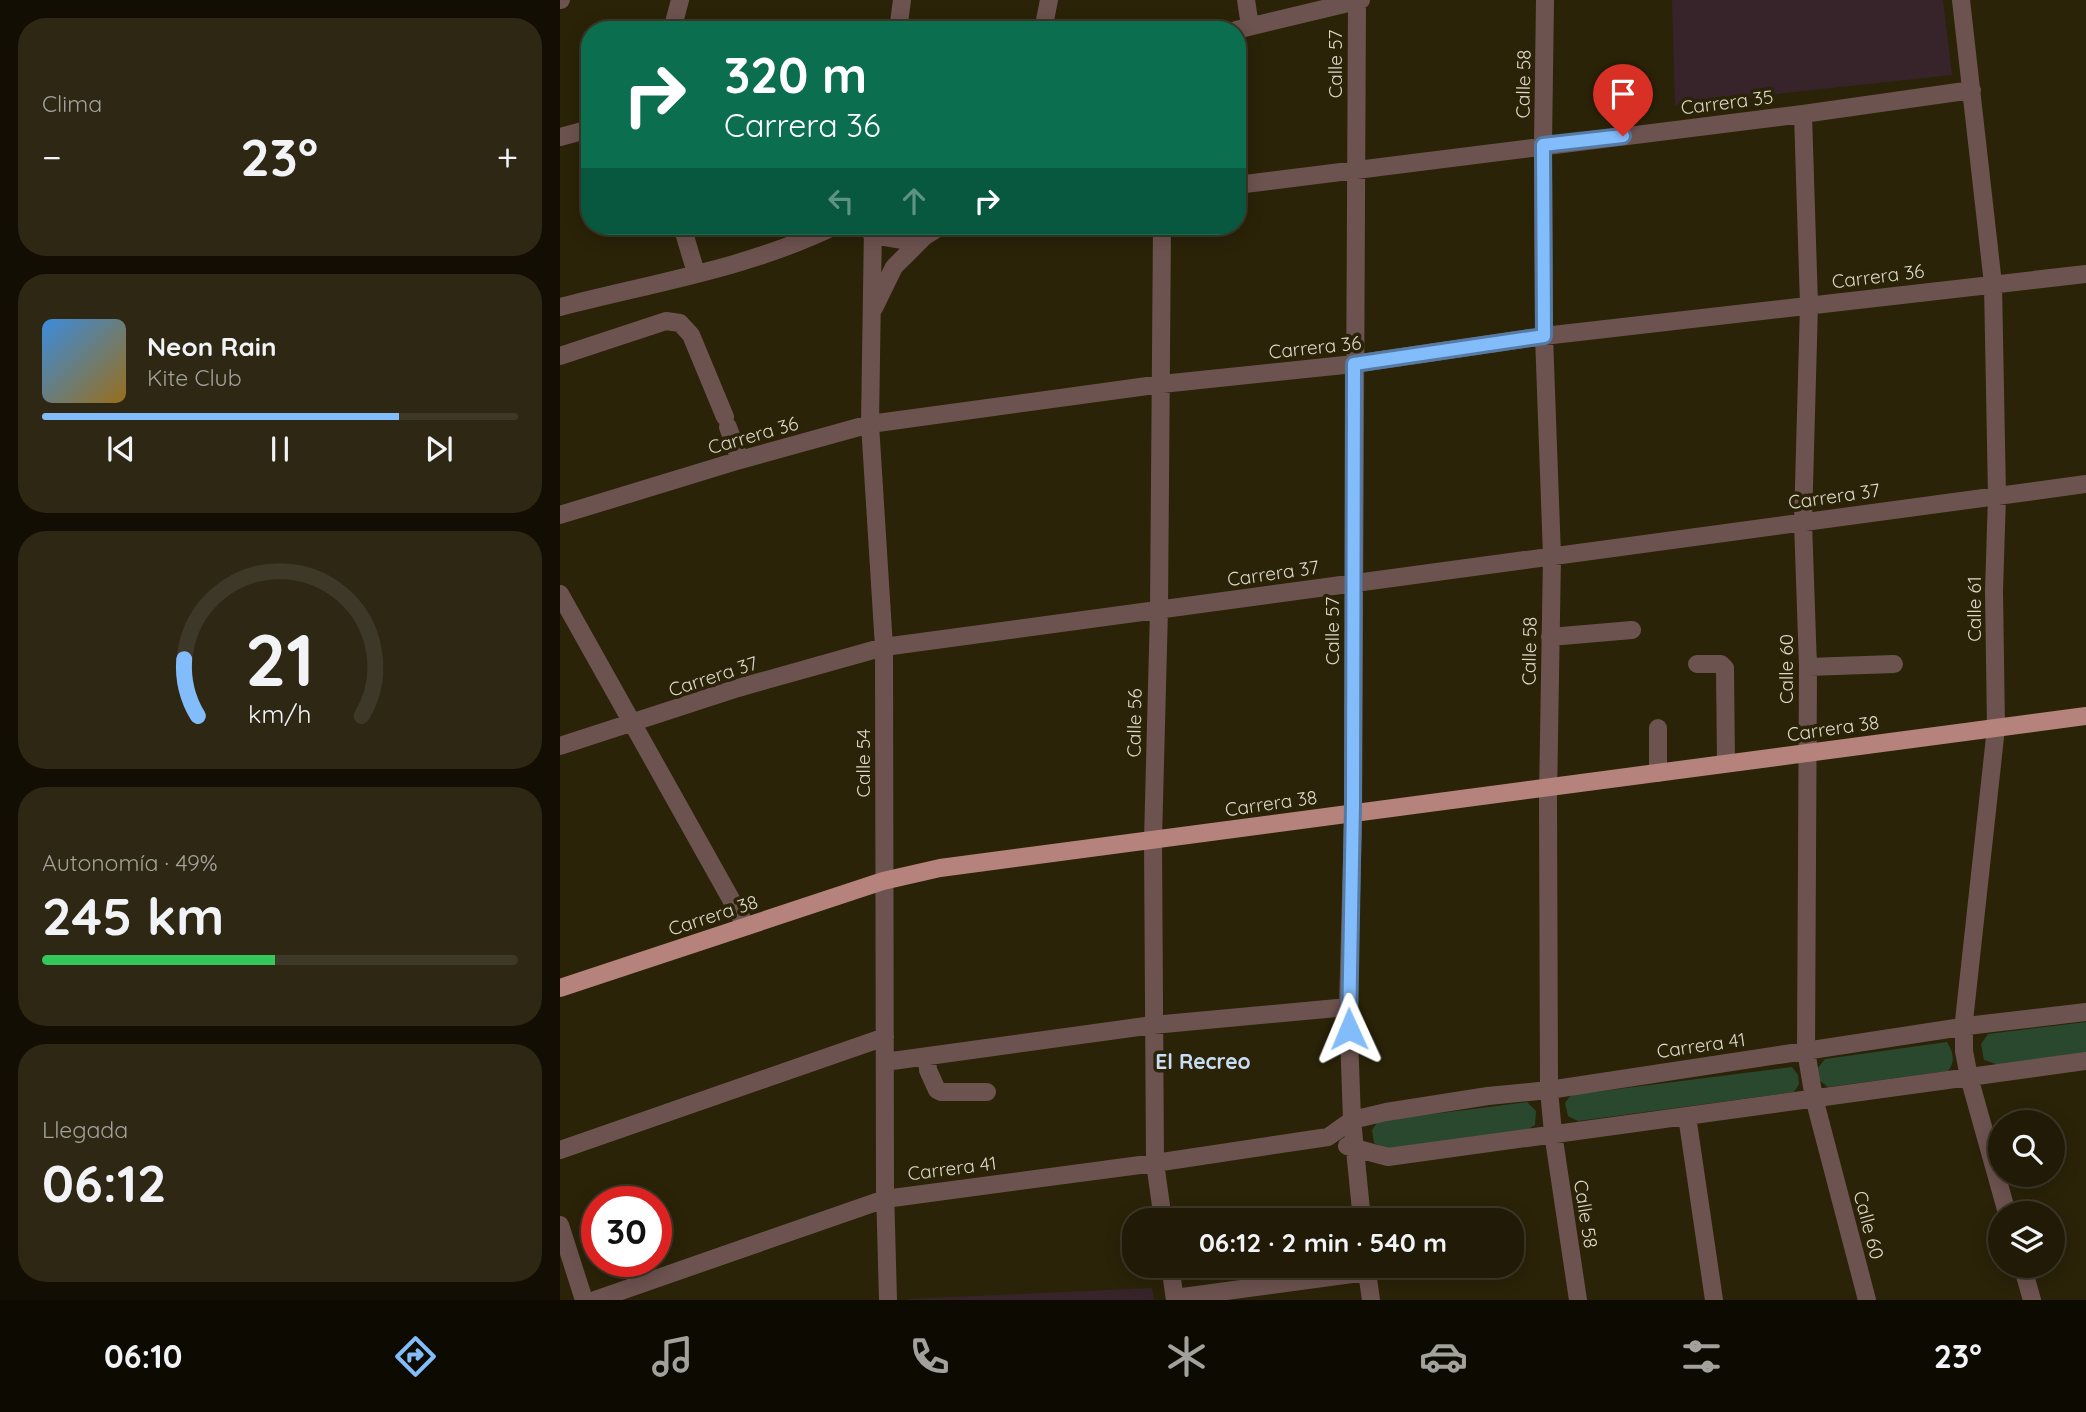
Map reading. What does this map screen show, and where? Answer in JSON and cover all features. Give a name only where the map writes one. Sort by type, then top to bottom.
[{"type":"main road","name":"Carrera 38","points":[[560,988],[883,881],[940,868],[2086,716]]},
{"type":"street","points":[[674,21],[680,0]]},
{"type":"street","points":[[899,21],[902,0]]},
{"type":"street","points":[[1045,21],[1049,0]]},
{"type":"street","points":[[1244,21],[1246,0]]},
{"type":"street","points":[[1246,27],[1358,0]]},
{"type":"street","name":"Calle 57","points":[[1358,0],[1353,813],[1348,1007],[1352,1120],[1361,1208]]},
{"type":"street","name":"Calle 58","points":[[1545,0],[1544,336],[1552,556],[1548,787],[1549,1090],[1578,1300]]},
{"type":"street","name":"Calle 61","points":[[1961,0],[1993,284],[1997,496],[1994,591],[1996,728],[1964,1027],[1964,1051],[2004,1201]]},
{"type":"street","name":"Carrera 35","points":[[1246,183],[1803,114],[1972,90]]},
{"type":"street","name":"Calle 60","points":[[1803,114],[1809,305],[1803,522],[1808,667],[1806,1051],[1814,1098],[1867,1300]]},
{"type":"street","points":[[560,137],[581,131]]},
{"type":"street","points":[[685,235],[696,273]]},
{"type":"street","points":[[561,303],[696,273],[752,258],[817,235]]},
{"type":"street","name":"Calle 54","points":[[873,235],[870,424],[884,647],[887,1300]]},
{"type":"street","points":[[886,235],[903,240],[925,236]]},
{"type":"street","name":"Calle 56","points":[[1161,1208],[1155,1163],[1153,840],[1159,610],[1162,235]]},
{"type":"street","points":[[871,316],[894,267],[925,236]]},
{"type":"street","name":"Carrera 36","points":[[560,515],[870,424],[1162,384],[1354,364],[1544,336],[2086,274]]},
{"type":"street","points":[[560,356],[666,321],[680,323],[691,335],[740,460]]},
{"type":"street","name":"Carrera 37","points":[[560,746],[738,688],[884,647],[2086,484]]},
{"type":"street","points":[[560,594],[746,926]]},
{"type":"street","points":[[1549,637],[1632,630]]},
{"type":"street","points":[[1697,664],[1721,664],[1725,668],[1726,763]]},
{"type":"street","points":[[1808,667],[1894,664]]},
{"type":"street","points":[[1658,728],[1658,773]]},
{"type":"street","points":[[885,1062],[1153,1025],[1348,1007]]},
{"type":"street","name":"Carrera 41","points":[[595,1300],[885,1199],[1328,1137],[1352,1120],[1488,1096],[1549,1090],[1681,1068],[2086,1012]]},
{"type":"street","points":[[560,1150],[885,1037]]},
{"type":"street","points":[[927,1057],[928,1070],[937,1090],[987,1091]]},
{"type":"street","points":[[1328,1137],[1354,1149],[1388,1157],[2086,1061]]},
{"type":"street","points":[[1687,1116],[1714,1300]]},
{"type":"street","points":[[560,1225],[584,1300]]},
{"type":"street","points":[[1172,1278],[1175,1299],[1309,1278]]},
{"type":"street","points":[[1368,1278],[1371,1300]]},
{"type":"street","points":[[2026,1278],[2032,1300]]},
{"type":"shaded area","points":[[1672,0],[1943,0],[1952,75],[1675,105]]},
{"type":"shaded area","points":[[1152,1288],[1154,1300],[908,1300],[908,1299]]},
{"type":"green space","points":[[2086,1022],[2086,1054],[1999,1065],[1984,1060],[1981,1044],[1988,1034]]},
{"type":"green space","points":[[1947,1042],[1953,1056],[1948,1071],[1828,1087],[1819,1080],[1818,1068],[1825,1059]]},
{"type":"green space","points":[[1792,1067],[1798,1075],[1799,1084],[1794,1092],[1578,1121],[1568,1116],[1565,1103],[1571,1095]]},
{"type":"green space","points":[[1527,1102],[1536,1111],[1535,1125],[1527,1130],[1388,1149],[1374,1143],[1372,1130],[1378,1121]]},
{"type":"district","name":"El Recreo","points":[[1203,1061]]},
{"type":"route","points":[[1349,1029],[1353,804],[1354,364],[1544,336],[1543,145],[1623,136]]}]
